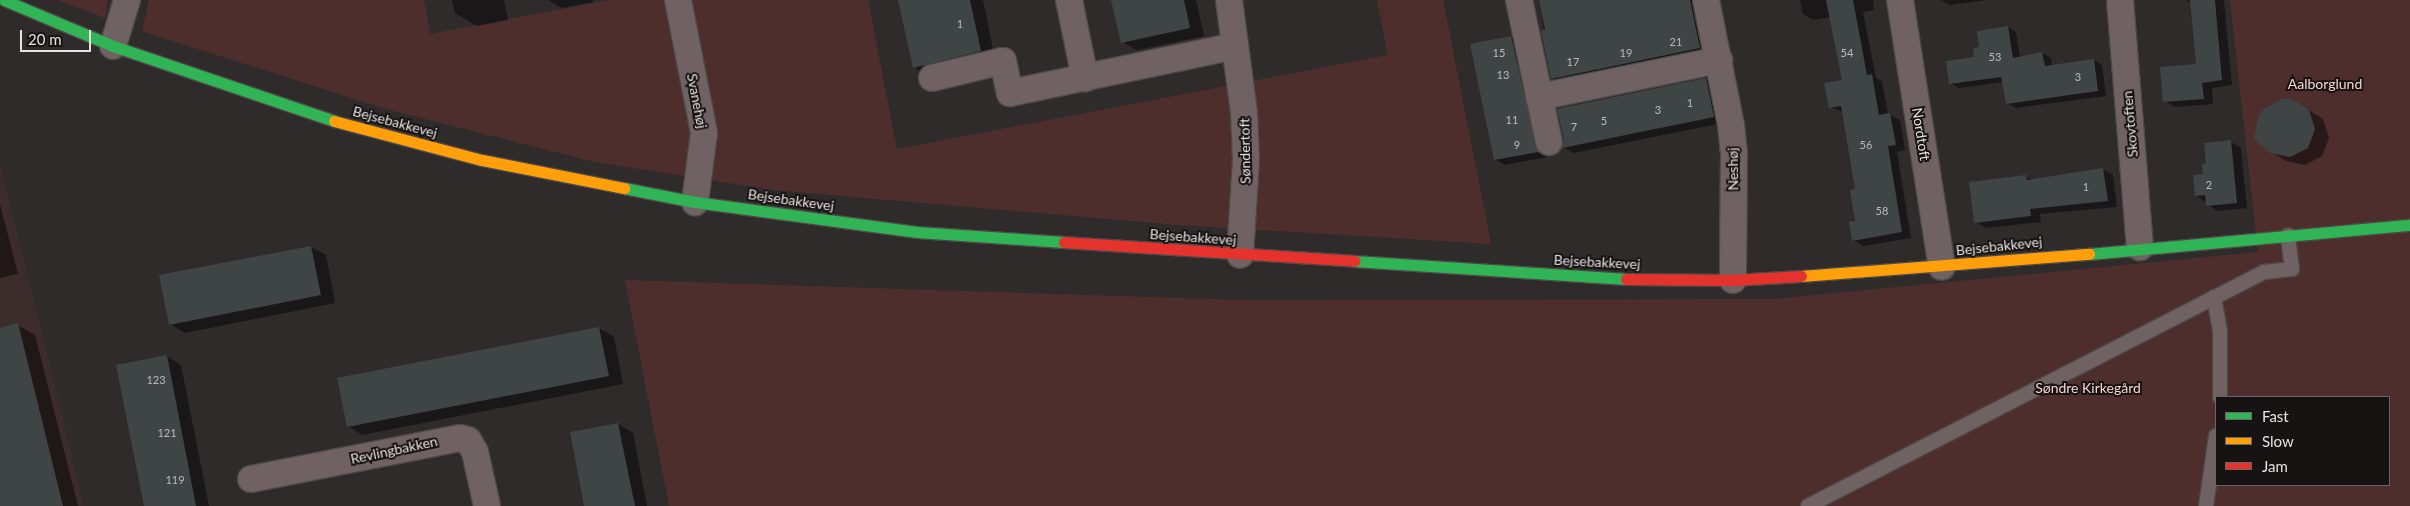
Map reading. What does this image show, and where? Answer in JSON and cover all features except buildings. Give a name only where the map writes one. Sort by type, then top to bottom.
[{"type":"street","name":"Bejsebakkevej","points":[[4,0],[113,46],[345,125],[482,160],[695,202],[917,232],[1638,280],[1733,280],[1942,267],[2140,247],[2410,225]]},
{"type":"street","points":[[113,46],[127,0]]},
{"type":"street","name":"Svanehøj","points":[[678,0],[704,133],[695,202]]},
{"type":"street","points":[[1069,0],[1085,78]]},
{"type":"street","name":"Søndertoft","points":[[1228,0],[1244,112],[1246,160],[1240,255]]},
{"type":"street","points":[[1519,0],[1549,142]]},
{"type":"street","name":"Neshøj","points":[[1706,0],[1734,155],[1733,280]]},
{"type":"street","name":"Nordtoft","points":[[1900,0],[1942,267]]},
{"type":"street","name":"Skovtoften","points":[[2120,0],[2140,247]]},
{"type":"street","points":[[932,78],[1003,61],[1010,92],[1235,46]]},
{"type":"street","points":[[1539,97],[1718,60]]},
{"type":"street","name":"Revlingbakken","points":[[251,479],[460,438],[468,440],[475,452],[487,506]]},
{"type":"lane","points":[[1808,506],[2264,272],[2292,269],[2288,235]]},
{"type":"lane","points":[[2214,297],[2220,332],[2220,396]]},
{"type":"lane","points":[[2206,506],[2215,443]]},
{"type":"shaded area","points":[[0,163],[84,506],[0,506]]},
{"type":"green space","points":[[58,0],[108,0],[105,18]]},
{"type":"green space","points":[[149,0],[424,0],[430,34],[610,0],[868,0],[897,149],[1388,55],[1377,0],[1443,0],[1491,244],[1178,225],[773,190],[595,162],[386,109],[142,31]]},
{"type":"green space","name":"Søndre Kirkegård","points":[[2230,0],[2410,0],[2410,506],[669,506],[625,280],[1244,300],[1773,299],[2258,252]]},
{"type":"traffic: fast","points":[[4,0],[113,46],[334,121]]},
{"type":"traffic: fast","points":[[624,188],[695,202],[917,232],[1064,242]]},
{"type":"traffic: fast","points":[[2089,254],[2410,225]]},
{"type":"traffic: fast","points":[[1354,261],[1626,279]]},
{"type":"traffic: slow","points":[[334,121],[482,160],[624,188]]},
{"type":"traffic: slow","points":[[1801,276],[2089,254]]},
{"type":"traffic: jam","points":[[1064,242],[1354,261]]},
{"type":"traffic: jam","points":[[1626,279],[1733,280],[1801,276]]},
{"type":"park label","name":"Aalborglund","points":[[2325,84]]}]
